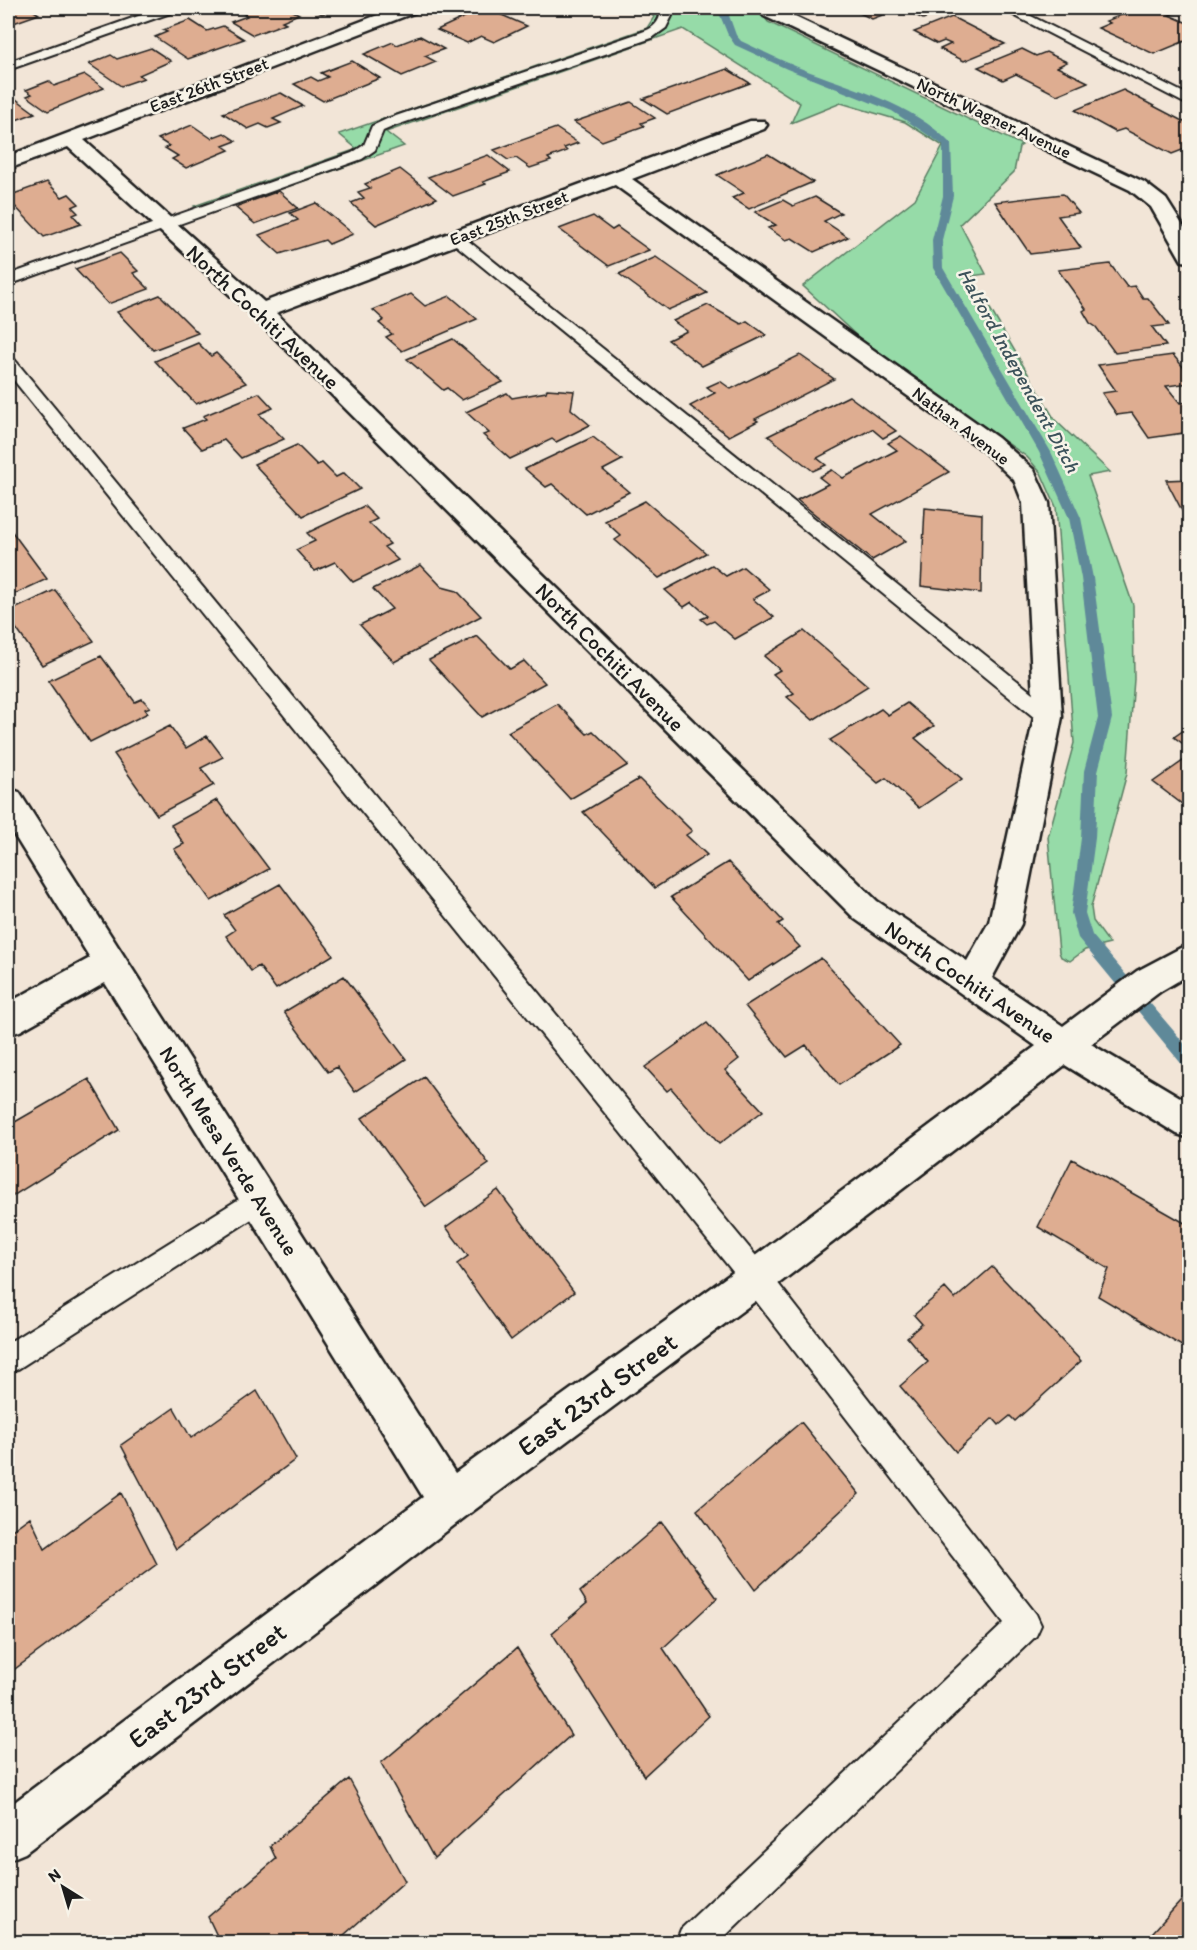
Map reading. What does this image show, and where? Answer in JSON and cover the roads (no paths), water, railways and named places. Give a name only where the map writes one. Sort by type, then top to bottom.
[{"type":"street","name":"East 26th Street","points":[[8,163],[410,8]]},
{"type":"street","name":"North Wagner Avenue","points":[[776,10],[1137,186],[1159,203],[1190,256]]},
{"type":"street","name":"East 25th Street","points":[[261,311],[757,125]]},
{"type":"street","name":"North Cochiti Avenue","points":[[72,140],[261,311],[866,910],[1064,1046],[1190,1122]]},
{"type":"street","name":"Nathan Avenue","points":[[618,178],[989,443],[1025,476],[1036,503],[1048,717],[1005,924],[972,983]]},
{"type":"street","name":"North Mesa Verde Avenue","points":[[8,800],[450,1502]]},
{"type":"street","name":"East 23rd Street","points":[[8,1836],[450,1502],[756,1278],[1149,981],[1190,957]]},
{"type":"street","points":[[8,1020],[111,963]]},
{"type":"lane","points":[[8,66],[172,8]]},
{"type":"lane","points":[[8,280],[357,156],[370,147],[377,129],[392,122],[657,31],[665,22],[666,16],[659,8]]},
{"type":"lane","points":[[1006,8],[1190,102]]},
{"type":"lane","points":[[456,238],[1048,717]]},
{"type":"lane","points":[[8,363],[756,1278],[1025,1625],[694,1942]]},
{"type":"lane","points":[[8,1359],[260,1199]]},
{"type":"waterway","name":"Halford Independent Ditch","points":[[721,8],[732,35],[738,43],[790,67],[895,109],[947,144],[948,196],[937,240],[938,268],[1045,452],[1075,518],[1087,578],[1105,718],[1091,771],[1088,838],[1078,913],[1085,938],[1190,1062]]}]
